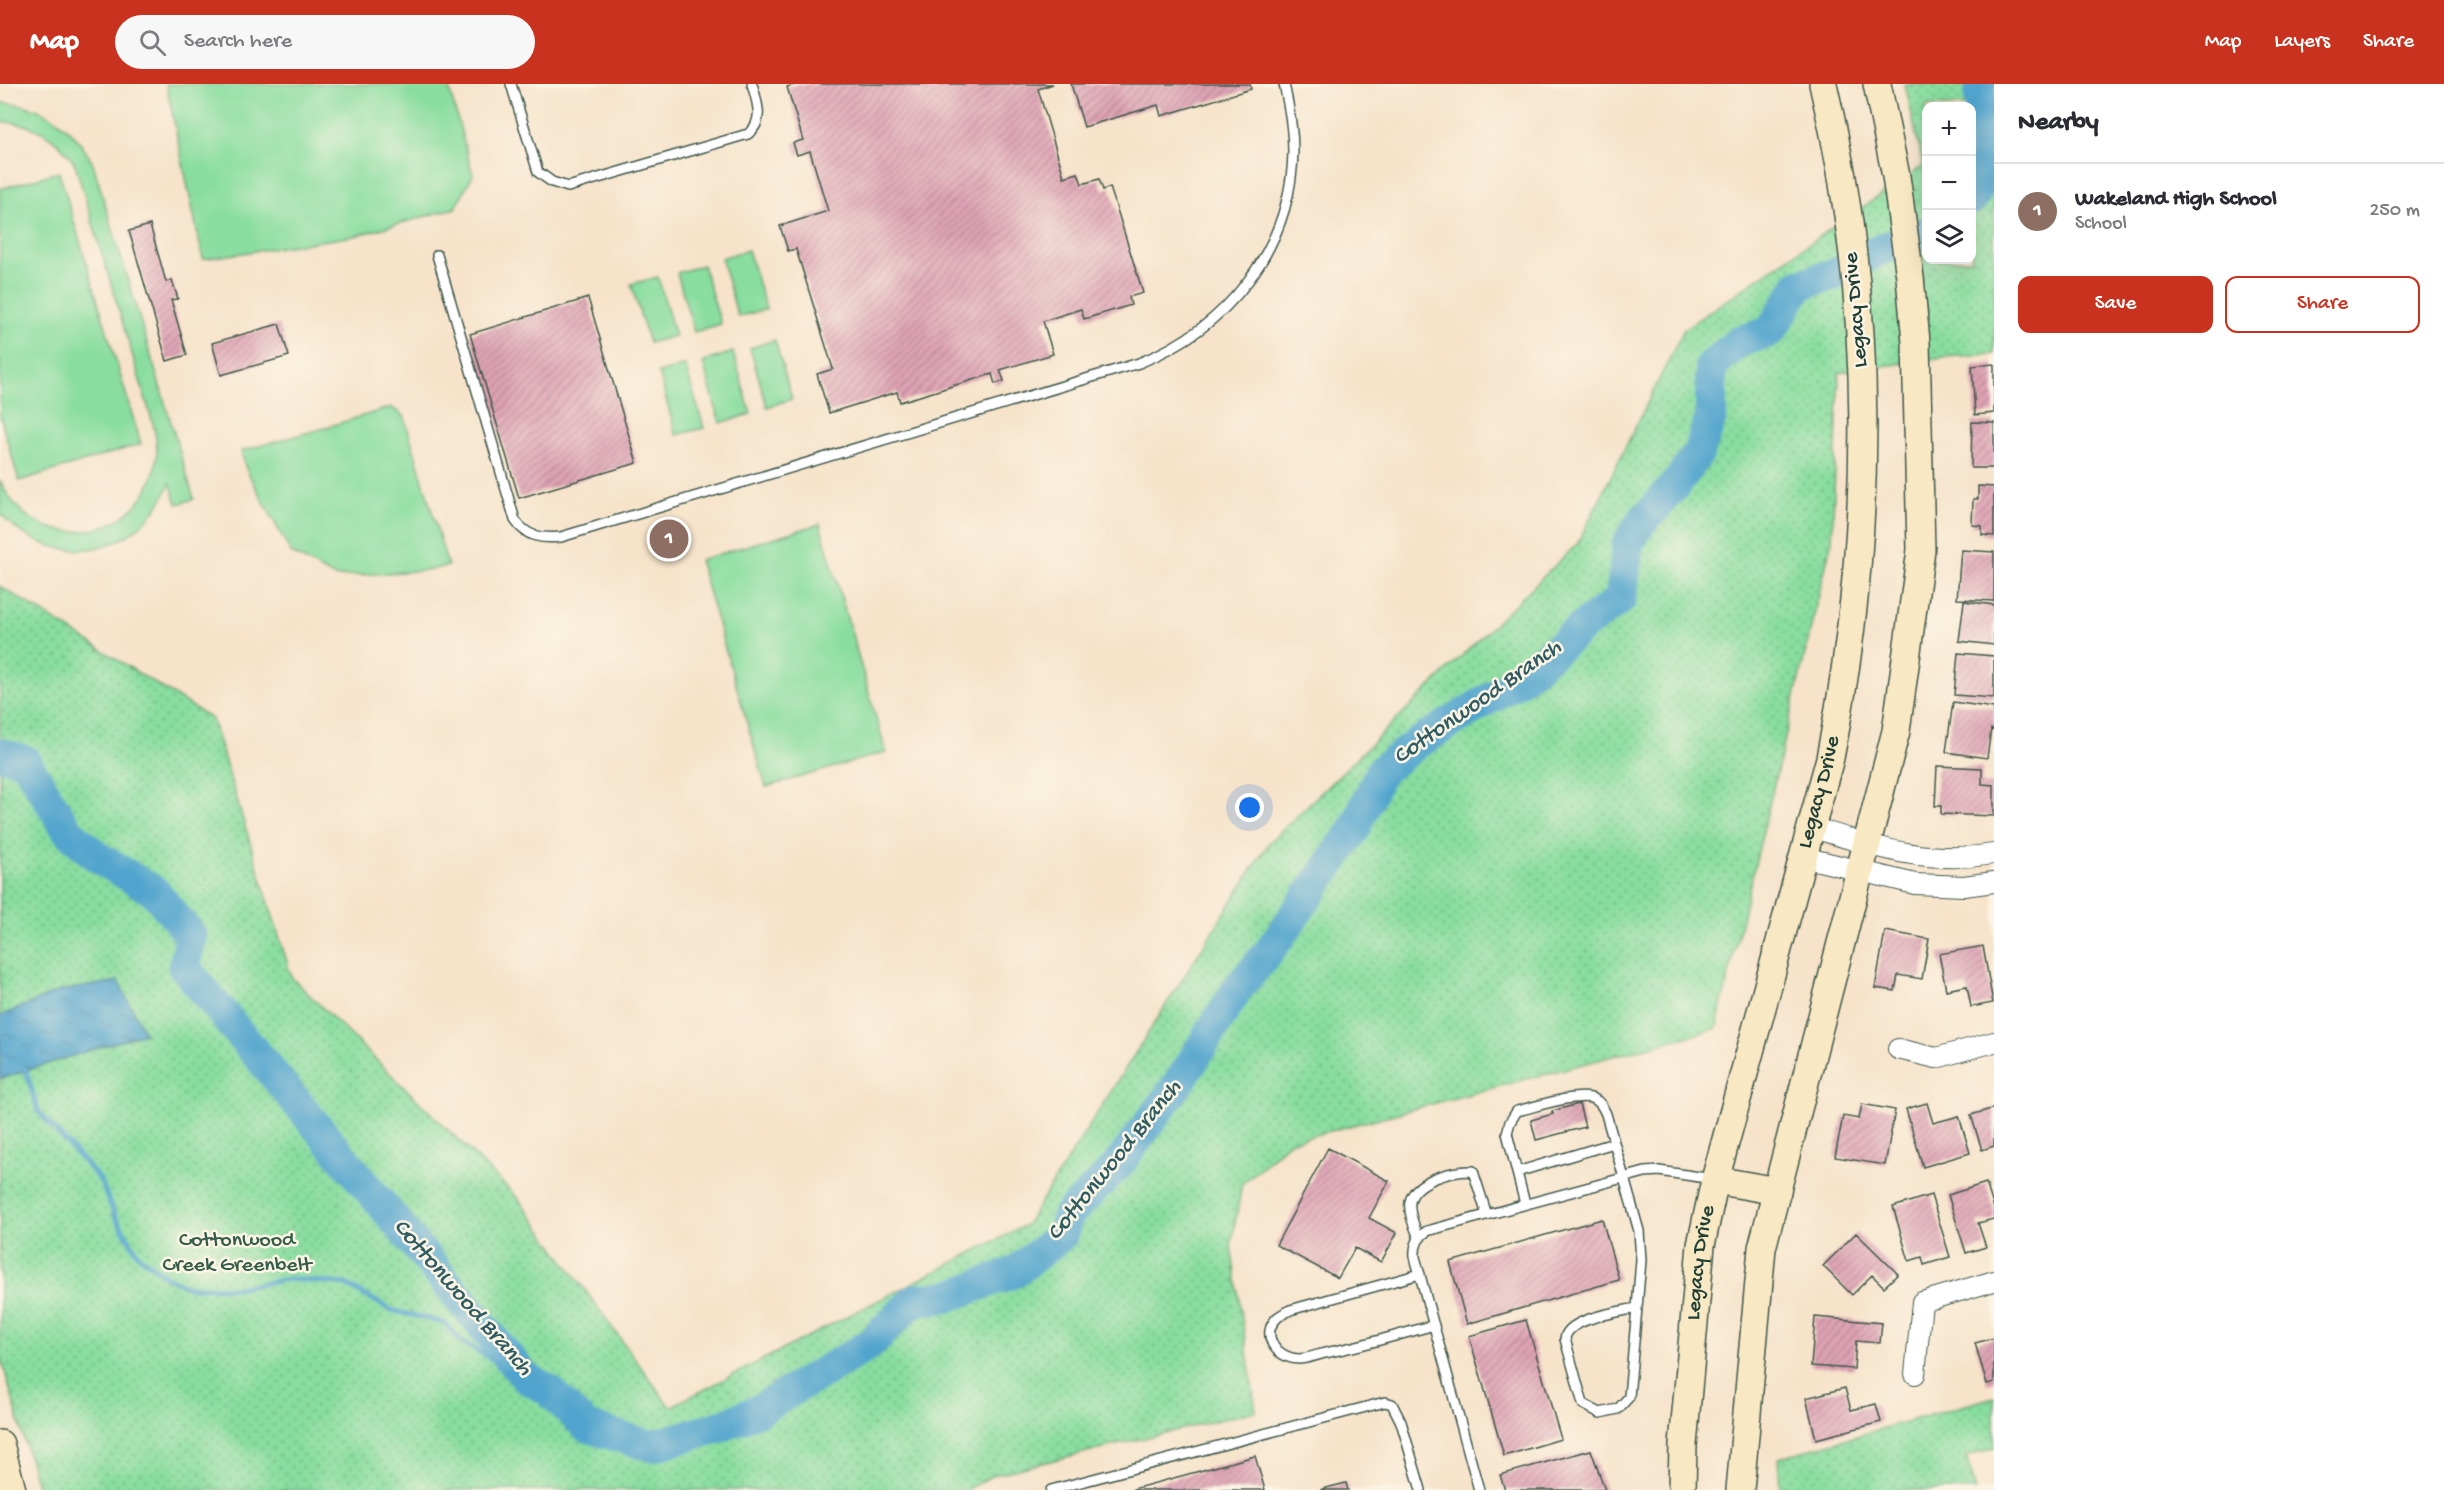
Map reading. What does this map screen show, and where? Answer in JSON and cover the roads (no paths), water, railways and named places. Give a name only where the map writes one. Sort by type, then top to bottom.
[{"type":"main road","points":[[1740,1490],[1762,1248],[1896,731],[1921,550],[1916,342],[1902,210],[1878,88]]},
{"type":"main road","name":"Legacy Drive","points":[[1682,1490],[1683,1445],[1701,1245],[1715,1180],[1830,758],[1840,707],[1854,593],[1863,444],[1861,320],[1852,246],[1825,92]]},
{"type":"main road","points":[[1715,1180],[1777,1191]]},
{"type":"main road","points":[[0,1444],[12,1490]]},
{"type":"street","points":[[1810,827],[1865,844],[1922,857],[1971,858],[1994,854]]},
{"type":"street","points":[[1803,857],[1887,879],[1935,886],[1994,882]]},
{"type":"street","points":[[1898,1049],[1936,1058],[1994,1042]]},
{"type":"street","points":[[1915,1374],[1922,1302],[1994,1281]]},
{"type":"lane","points":[[511,84],[538,172],[552,182],[568,187],[748,134],[754,129],[759,114],[752,84]]},
{"type":"lane","points":[[437,255],[515,520],[522,529],[534,536],[561,537],[1139,363],[1189,338],[1210,323],[1237,297],[1263,260],[1275,234],[1287,195],[1293,152],[1291,122],[1284,84]]},
{"type":"lane","points":[[1525,1204],[1506,1133],[1517,1111],[1579,1098],[1593,1099],[1602,1105],[1640,1240],[1637,1308],[1629,1397],[1618,1409],[1600,1413],[1591,1410],[1583,1404],[1565,1339],[1566,1333],[1569,1327],[1579,1322],[1637,1308]]},
{"type":"lane","points":[[1517,1172],[1614,1143]]},
{"type":"lane","points":[[1419,1238],[1409,1203],[1415,1190],[1441,1175],[1459,1170],[1473,1171],[1487,1215]]},
{"type":"lane","points":[[1479,1490],[1420,1274],[1415,1250],[1419,1238],[1427,1231],[1624,1178],[1659,1171],[1715,1180]]},
{"type":"lane","points":[[1420,1274],[1290,1310],[1277,1318],[1271,1329],[1270,1340],[1274,1348],[1284,1356],[1298,1359],[1354,1347],[1434,1325]]},
{"type":"lane","points":[[1052,1490],[1385,1402],[1392,1404],[1401,1422],[1421,1490]]},
{"type":"water","points":[[118,981],[145,1033],[0,1079],[0,1016],[59,991]]},
{"type":"waterway","name":"Cottonwood Branch","points":[[1976,191],[1986,172],[1981,84]]},
{"type":"waterway","name":"Cottonwood Branch","points":[[0,754],[25,761],[68,831],[96,856],[155,892],[191,936],[184,967],[526,1378],[548,1390],[587,1427],[651,1446],[719,1427],[759,1410],[869,1345],[914,1300],[947,1297],[1015,1272],[1062,1235],[1068,1215],[1119,1164],[1183,1077],[1237,989],[1268,953],[1354,830],[1381,771],[1416,744],[1521,679],[1587,623],[1621,599],[1628,543],[1640,524],[1677,483],[1699,452],[1711,417],[1711,366],[1740,341],[1770,332],[1799,285],[1838,273],[1880,250],[1922,234]]},
{"type":"waterway","points":[[26,1071],[38,1111],[100,1180],[116,1218],[139,1256],[168,1278],[189,1287],[236,1288],[289,1279],[345,1284],[391,1310],[444,1323],[462,1342],[526,1378]]},
{"type":"place","name":"Wakeland High School","points":[[669,539]]},
{"type":"park label","name":"Cottonwood Creek Greenbelt","points":[[237,1254]]}]
